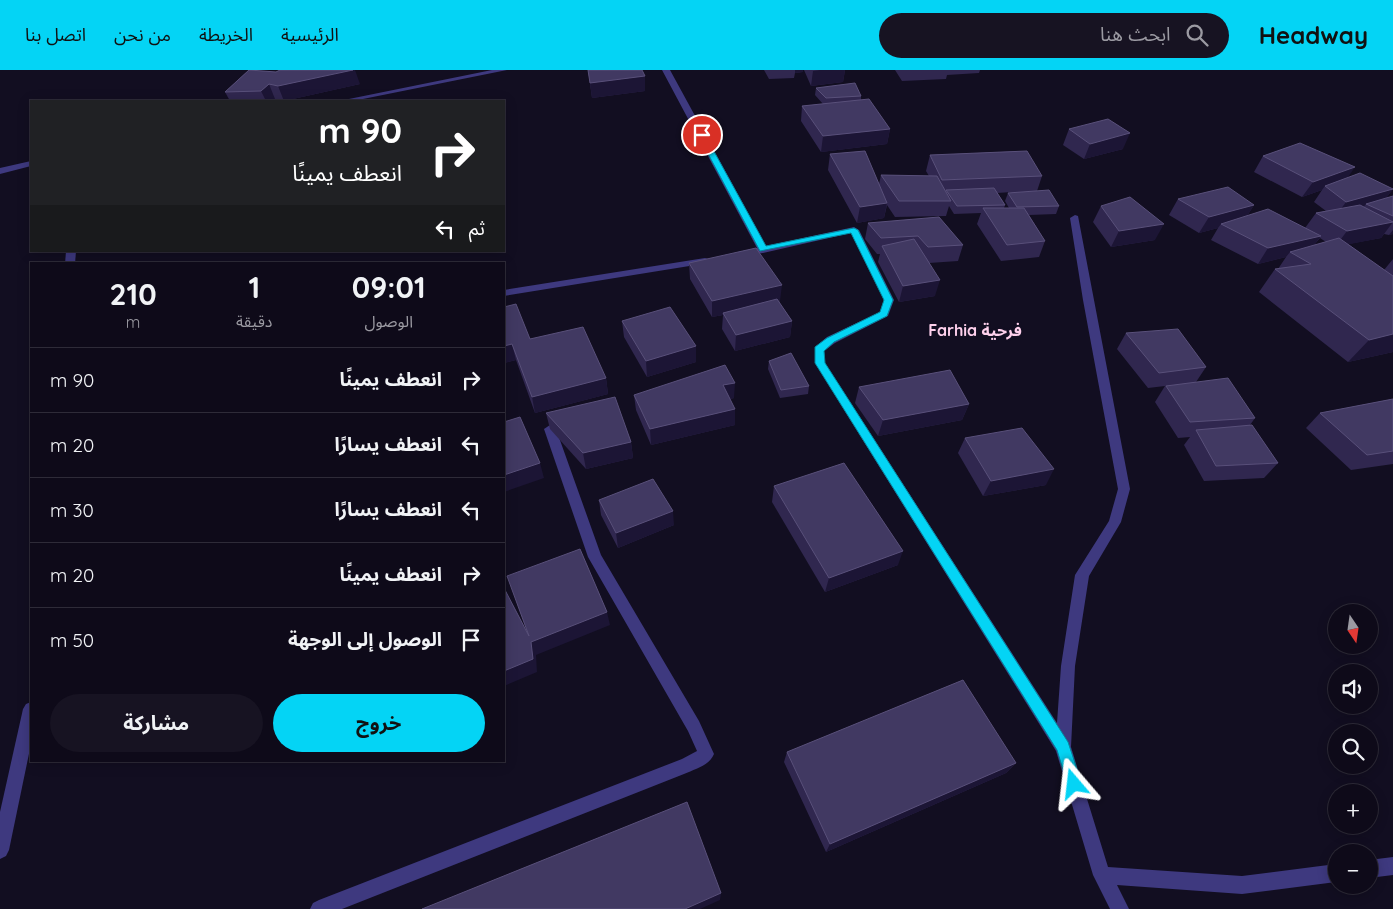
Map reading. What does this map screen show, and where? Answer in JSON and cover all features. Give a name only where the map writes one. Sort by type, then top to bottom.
[{"type":"street","points":[[348,100],[503,70]]},
{"type":"street","points":[[666,70],[763,250]]},
{"type":"street","points":[[0,171],[30,164]]},
{"type":"street","points":[[1063,747],[1068,666],[1082,574],[1115,522],[1124,489],[1088,300],[1075,218]]},
{"type":"street","points":[[505,294],[723,258],[854,230],[889,300],[884,314],[831,340],[819,350],[820,363],[1063,747],[1102,876],[1120,909]]},
{"type":"street","points":[[319,909],[684,766],[706,754],[694,726],[595,557],[550,429]]},
{"type":"street","points":[[0,850],[30,714]]},
{"type":"street","points":[[1378,868],[1393,866]]},
{"type":"street","points":[[1102,876],[1242,886],[1328,874]]},
{"type":"building","points":[[249,70],[276,72],[280,70],[353,70],[278,86],[269,84],[261,91],[225,92]]},
{"type":"building","points":[[588,70],[642,70],[645,76],[590,83]]},
{"type":"building","points":[[855,83],[861,96],[826,98],[816,88]]},
{"type":"building","points":[[869,99],[890,129],[823,136],[802,106]]},
{"type":"building","points":[[1108,119],[1130,133],[1090,144],[1069,129]]},
{"type":"building","points":[[1300,143],[1355,167],[1313,182],[1263,156]]},
{"type":"building","points":[[865,151],[887,203],[860,207],[830,154]]},
{"type":"building","points":[[1027,151],[1042,176],[942,180],[930,155]]},
{"type":"building","points":[[1360,173],[1393,189],[1346,202],[1325,186]]},
{"type":"building","points":[[881,175],[937,176],[951,201],[899,201]]},
{"type":"building","points":[[1228,187],[1254,205],[1209,217],[1178,199]]},
{"type":"building","points":[[994,188],[1005,205],[957,206],[946,190]]},
{"type":"building","points":[[1049,190],[1059,206],[1017,207],[1008,193]]},
{"type":"building","points":[[1393,196],[1393,216],[1366,204]]},
{"type":"building","points":[[1130,197],[1164,224],[1119,231],[1101,206]]},
{"type":"building","points":[[1360,205],[1393,222],[1347,231],[1316,213]]},
{"type":"building","points":[[983,208],[1024,208],[1045,241],[1007,245]]},
{"type":"building","points":[[1268,209],[1321,236],[1268,248],[1221,224]]},
{"type":"building","points":[[939,217],[963,245],[928,247],[918,236],[881,238],[868,223]]},
{"type":"building","points":[[1339,238],[1393,276],[1393,334],[1369,340],[1275,269],[1311,264],[1290,252]]},
{"type":"building","points":[[914,239],[940,280],[903,286],[882,246]]},
{"type":"building","points":[[756,248],[782,285],[712,301],[689,263]]},
{"type":"building","points":[[777,299],[792,321],[736,335],[723,313]]},
{"type":"building","points":[[516,304],[530,339],[583,327],[606,378],[532,397],[512,344],[505,346],[505,307]]},
{"type":"building","points":[[670,307],[696,346],[646,361],[622,321]]},
{"type":"building","points":[[1178,329],[1206,367],[1159,373],[1126,333]]},
{"type":"building","points":[[791,353],[809,386],[781,390],[769,361]]},
{"type":"building","points":[[725,365],[735,383],[723,385],[735,409],[650,429],[634,395]]},
{"type":"building","points":[[950,370],[969,404],[883,420],[859,387]]},
{"type":"building","points":[[1228,378],[1255,418],[1190,422],[1166,386]]},
{"type":"building","points":[[615,397],[631,442],[583,453],[546,413]]},
{"type":"building","points":[[1393,399],[1393,451],[1367,455],[1320,413]]},
{"type":"building","points":[[520,417],[540,463],[505,475],[505,422]]},
{"type":"building","points":[[1252,425],[1278,463],[1216,466],[1196,430]]},
{"type":"building","points":[[1022,428],[1054,469],[991,481],[965,438]]},
{"type":"building","points":[[844,463],[903,551],[829,578],[774,486]]},
{"type":"building","points":[[653,479],[673,511],[616,533],[599,500]]},
{"type":"building","points":[[580,549],[607,612],[531,642],[533,659],[505,671],[505,590],[529,636],[507,576]]},
{"type":"building","points":[[963,680],[1016,763],[830,844],[787,752]]},
{"type":"building","points":[[687,802],[721,893],[685,909],[422,909]]},
{"type":"district","name":"Farhia فرحية","points":[[975,330]]},
{"type":"route","points":[[702,135],[763,250],[854,230],[889,300],[884,314],[831,340],[819,350],[820,363],[1063,747],[1074,784]]}]
